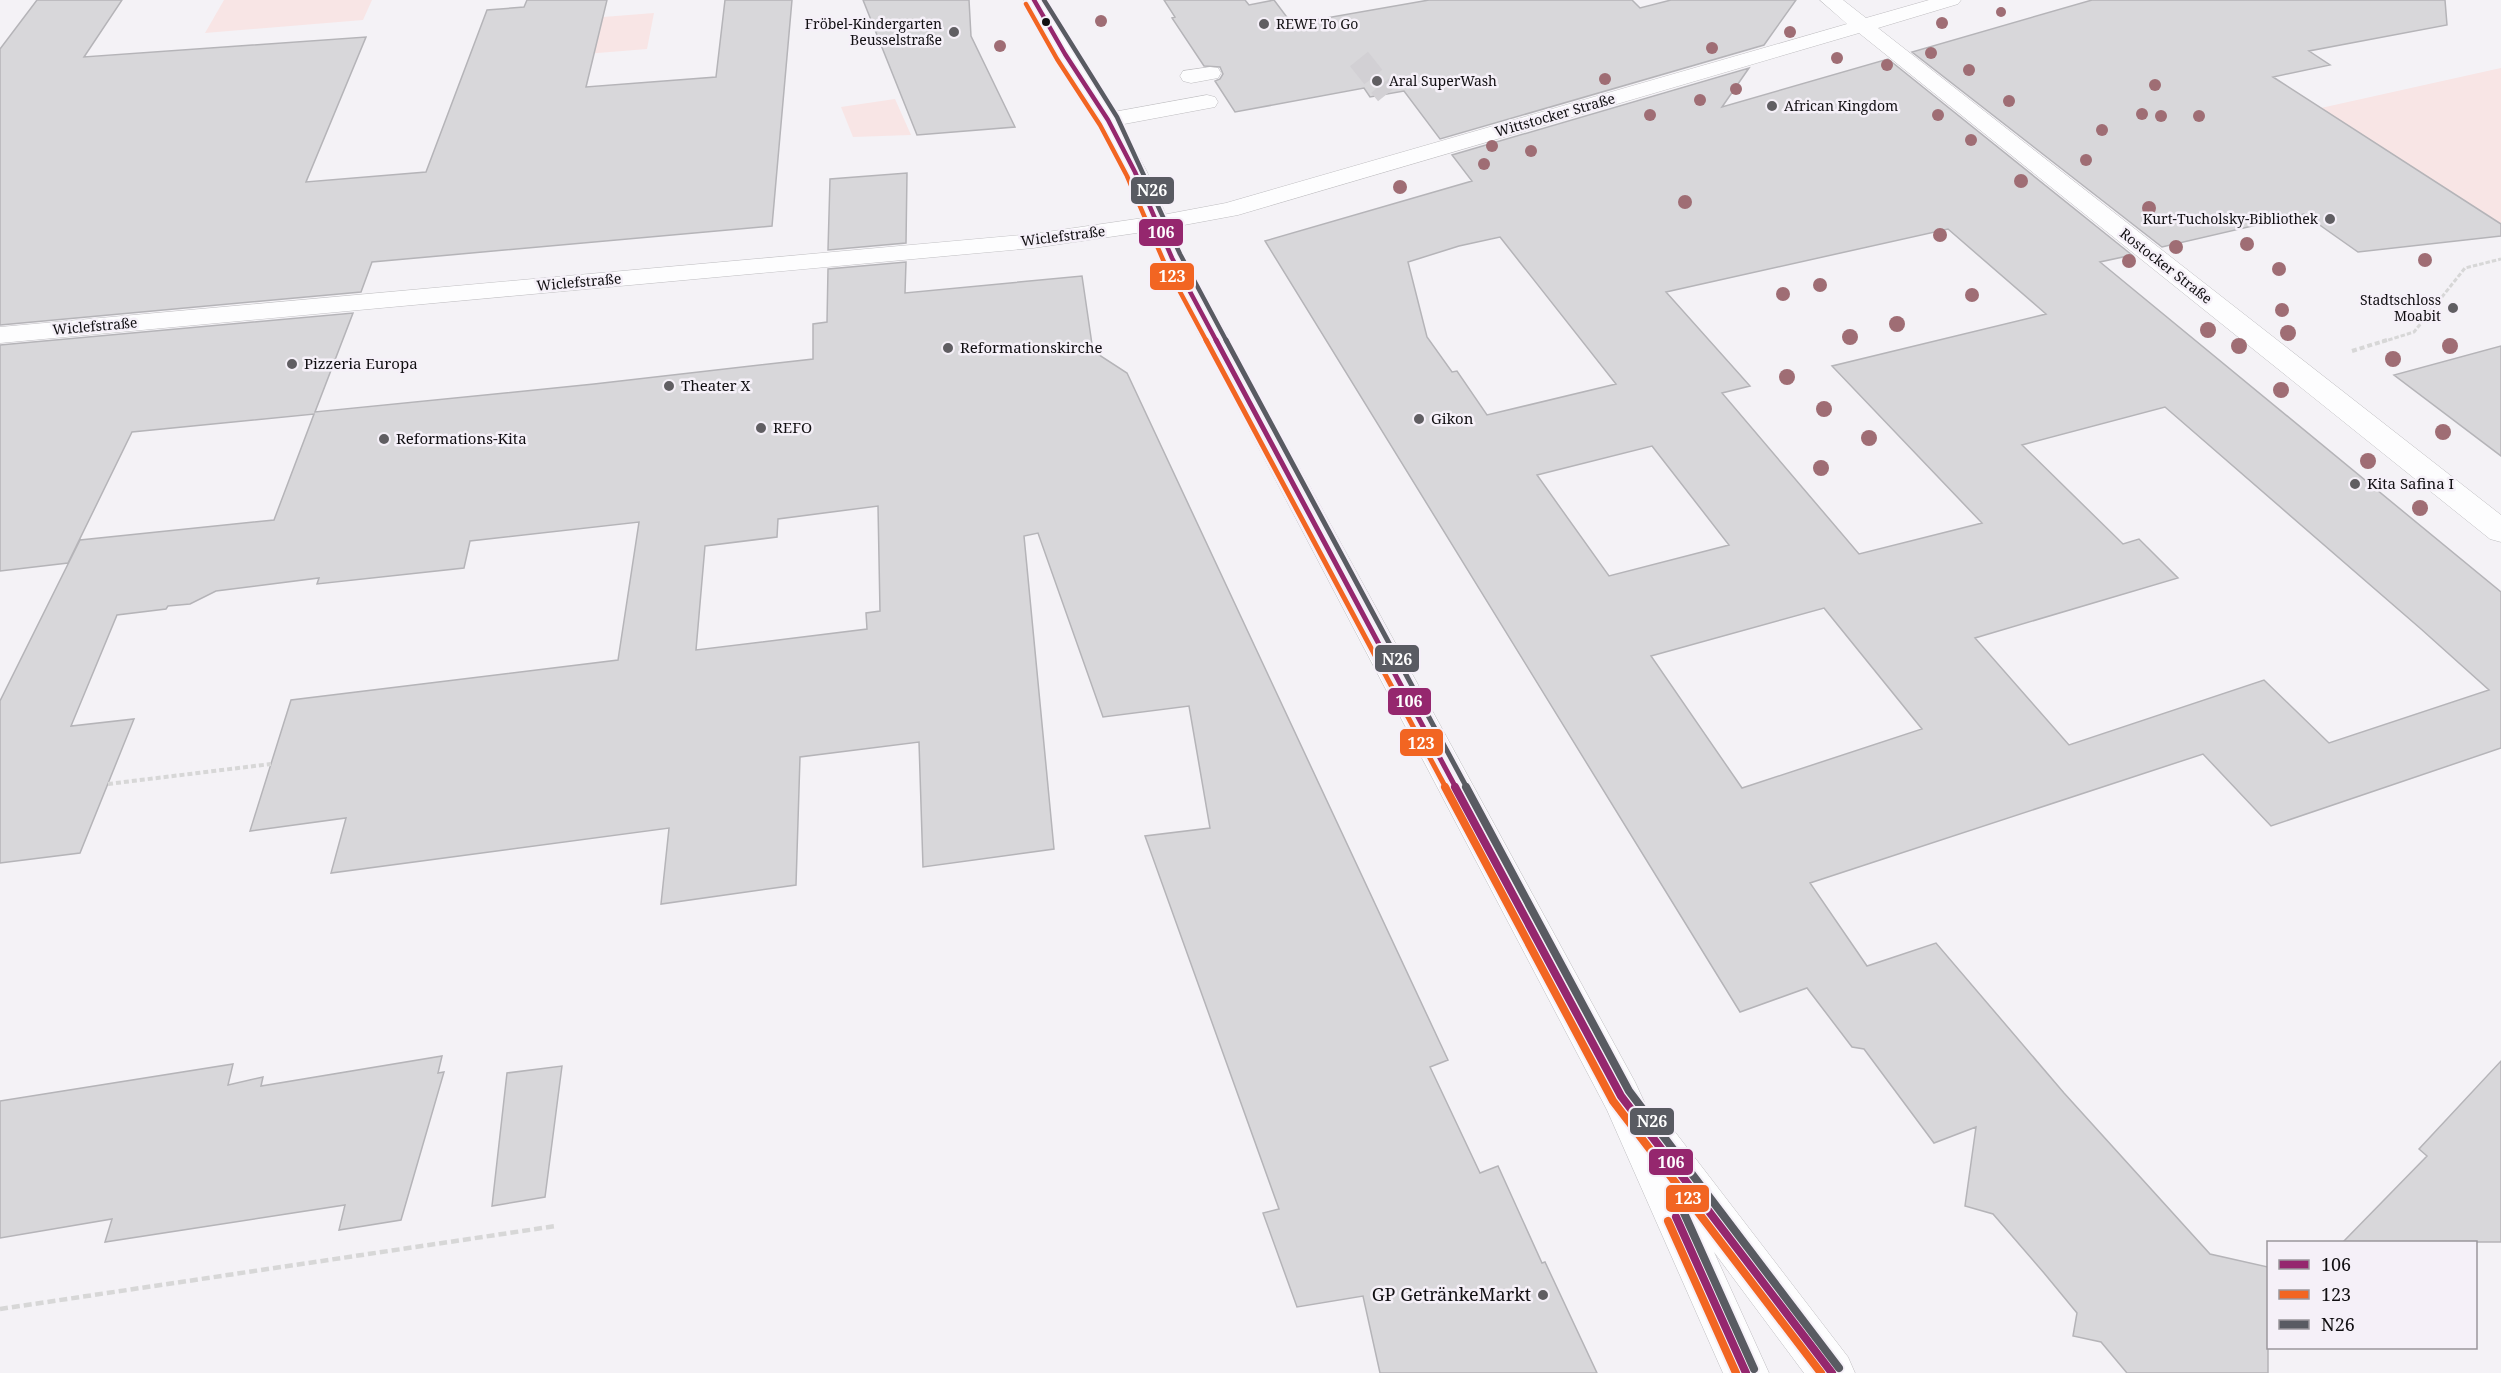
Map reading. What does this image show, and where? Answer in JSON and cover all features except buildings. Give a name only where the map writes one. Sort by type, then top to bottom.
[{"type":"street","points":[[1034,0],[1065,54],[1108,120],[1135,172],[1172,258],[1621,1096],[1746,1373]]},
{"type":"street","name":"Rostocker Straße","points":[[1830,0],[2501,531]]},
{"type":"street","name":"Wittstocker Straße","points":[[1157,223],[1229,210],[1951,0]]},
{"type":"street","points":[[1108,120],[1207,102]]},
{"type":"street","name":"Wiclefstraße","points":[[0,335],[1033,241],[1157,223]]},
{"type":"street","points":[[1621,1096],[1832,1373]]},
{"type":"path","points":[[2352,351],[2414,332],[2465,268],[2501,259]]},
{"type":"path","points":[[108,784],[271,764]]},
{"type":"path","points":[[0,1309],[555,1226]]},
{"type":"shaded area","points":[[224,0],[372,0],[363,20],[205,33]]},
{"type":"shaded area","points":[[654,13],[647,49],[488,62],[500,25]]},
{"type":"shaded area","points":[[2501,68],[2501,233],[2321,108]]},
{"type":"shaded area","points":[[895,99],[911,135],[853,137],[841,107]]},
{"type":"tunnel","points":[[1359,59],[1387,94]]},
{"type":"transit line","name":"106","points":[[1034,0],[1065,54],[1108,120],[1135,172],[1172,258],[1621,1096],[1832,1373]]},
{"type":"transit line","name":"N26","points":[[1044,0],[1117,117],[1180,254],[1629,1091],[1839,1368]]},
{"type":"transit line","name":"123","points":[[1026,4],[1057,59],[1100,125],[1127,176],[1164,262],[1613,1101],[1821,1373]]},
{"type":"transit line","name":"N26","points":[[1684,1213],[1754,1369]]},
{"type":"transit line","name":"106","points":[[1676,1217],[1746,1373]]},
{"type":"transit line","name":"123","points":[[1668,1221],[1736,1373]]},
{"type":"place","name":"REWE To Go","points":[[1264,24]]},
{"type":"place","name":"Fröbel-Kindergarten Beusselstraße","points":[[954,32]]},
{"type":"place","name":"Aral SuperWash","points":[[1377,81]]},
{"type":"place","name":"African Kingdom","points":[[1772,106]]},
{"type":"place","name":"Kurt-Tucholsky-Bibliothek","points":[[2330,219]]},
{"type":"place","name":"Stadtschloss Moabit","points":[[2453,308]]},
{"type":"place","name":"Reformationskirche","points":[[948,348]]},
{"type":"place","name":"Pizzeria Europa","points":[[292,364]]},
{"type":"place","name":"Theater X","points":[[669,386]]},
{"type":"place","name":"Gikon","points":[[1419,419]]},
{"type":"place","name":"REFO","points":[[761,428]]},
{"type":"place","name":"Reformations-Kita","points":[[384,439]]},
{"type":"place","name":"Kita Safina I","points":[[2355,484]]},
{"type":"place","name":"GP GetränkeMarkt","points":[[1543,1295]]}]
